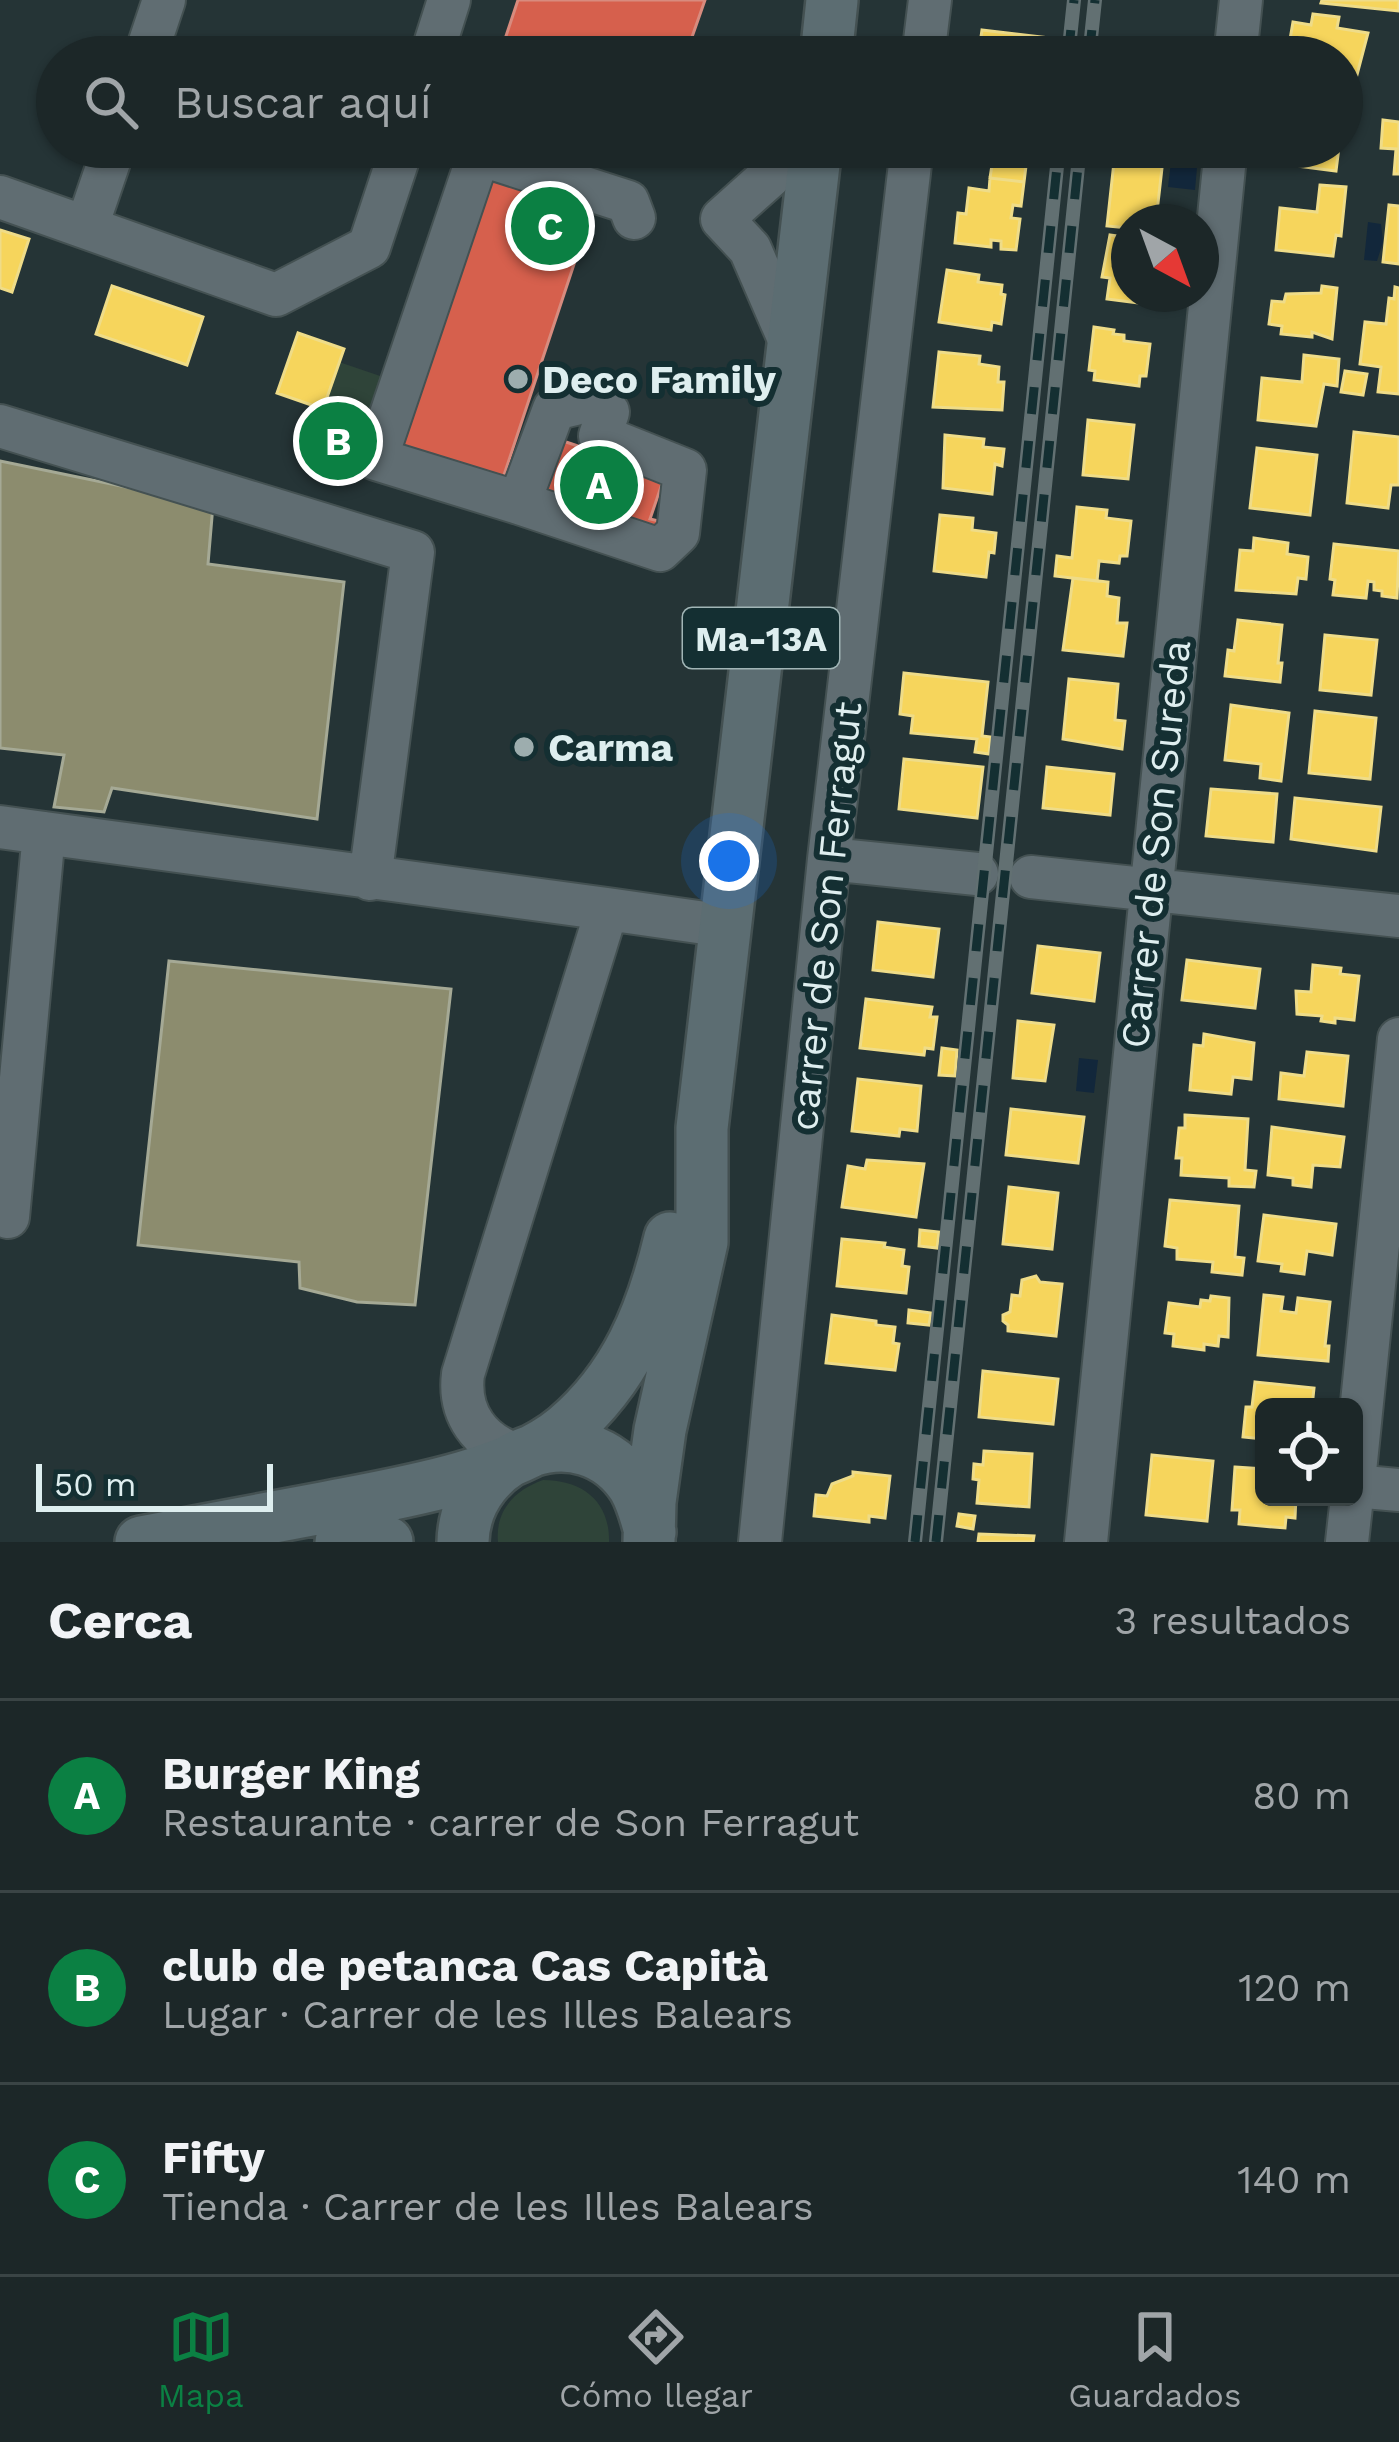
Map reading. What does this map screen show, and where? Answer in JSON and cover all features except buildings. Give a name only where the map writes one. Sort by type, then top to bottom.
[{"type":"main road","name":"Ma-13A","points":[[650,1537],[661,1430],[702,1242],[702,1129],[813,168]]},
{"type":"main road","name":"Ma-13A","points":[[464,1542],[467,1511],[478,1488],[517,1455],[564,1431],[628,1357],[653,1302],[702,1129]]},
{"type":"main road","name":"Ma-13A","points":[[517,1455],[542,1447],[567,1447],[603,1459],[632,1484],[650,1537]]},
{"type":"main road","points":[[141,1542],[394,1494],[466,1477],[517,1455]]},
{"type":"main road","points":[[341,1542],[387,1542]]},
{"type":"street","points":[[152,36],[164,0]]},
{"type":"street","points":[[438,36],[449,0]]},
{"type":"street","points":[[926,36],[931,0]]},
{"type":"street","points":[[1237,36],[1240,0]]},
{"type":"street","points":[[87,226],[107,168]]},
{"type":"street","points":[[0,197],[276,295],[369,247],[395,168]]},
{"type":"street","points":[[474,168],[376,459],[660,550],[678,533],[685,470],[600,436],[592,408],[554,409],[519,503]]},
{"type":"street","points":[[522,168],[628,202],[634,218]]},
{"type":"street","points":[[771,168],[770,176],[722,219],[750,249],[792,346]]},
{"type":"street","name":"carrer de Son Ferragut","points":[[760,1542],[829,859],[911,168]]},
{"type":"street","name":"Carrer de Son Sureda","points":[[1086,1542],[1224,168]]},
{"type":"street","points":[[0,426],[412,553],[370,879]]},
{"type":"street","points":[[0,826],[726,926]]},
{"type":"street","points":[[8,1216],[44,833]]},
{"type":"street","points":[[829,859],[977,874]]},
{"type":"street","points":[[1031,877],[1399,916]]},
{"type":"street","points":[[517,1455],[485,1440],[470,1420],[463,1398],[463,1374],[608,909]]},
{"type":"street","points":[[1363,1398],[1399,1039]]},
{"type":"street","points":[[1363,1485],[1399,1490]]},
{"type":"street","points":[[1347,1542],[1351,1506]]},
{"type":"green space","points":[[339,362],[386,378],[367,434],[320,419]]},
{"type":"green space","points":[[543,1480],[570,1484],[591,1496],[605,1515],[609,1542],[498,1542],[500,1520],[509,1503]]},
{"type":"water","points":[[1170,168],[1197,168],[1195,190],[1168,187]]},
{"type":"water","points":[[1368,222],[1381,224],[1383,242],[1377,261],[1364,260]]},
{"type":"water","points":[[1079,1058],[1098,1060],[1094,1093],[1076,1091]]},
{"type":"railway","points":[[1070,36],[1074,0]]},
{"type":"railway","points":[[1091,36],[1095,0]]},
{"type":"railway","points":[[915,1542],[1057,168]]},
{"type":"railway","points":[[936,1542],[1078,168]]},
{"type":"place","name":"Fifty","points":[[550,226]]},
{"type":"place","name":"Deco Family","points":[[518,379]]},
{"type":"place","name":"club de petanca Cas Capità","points":[[338,441]]},
{"type":"place","name":"Burger King","points":[[599,485]]},
{"type":"place","name":"Carma","points":[[524,747]]}]
